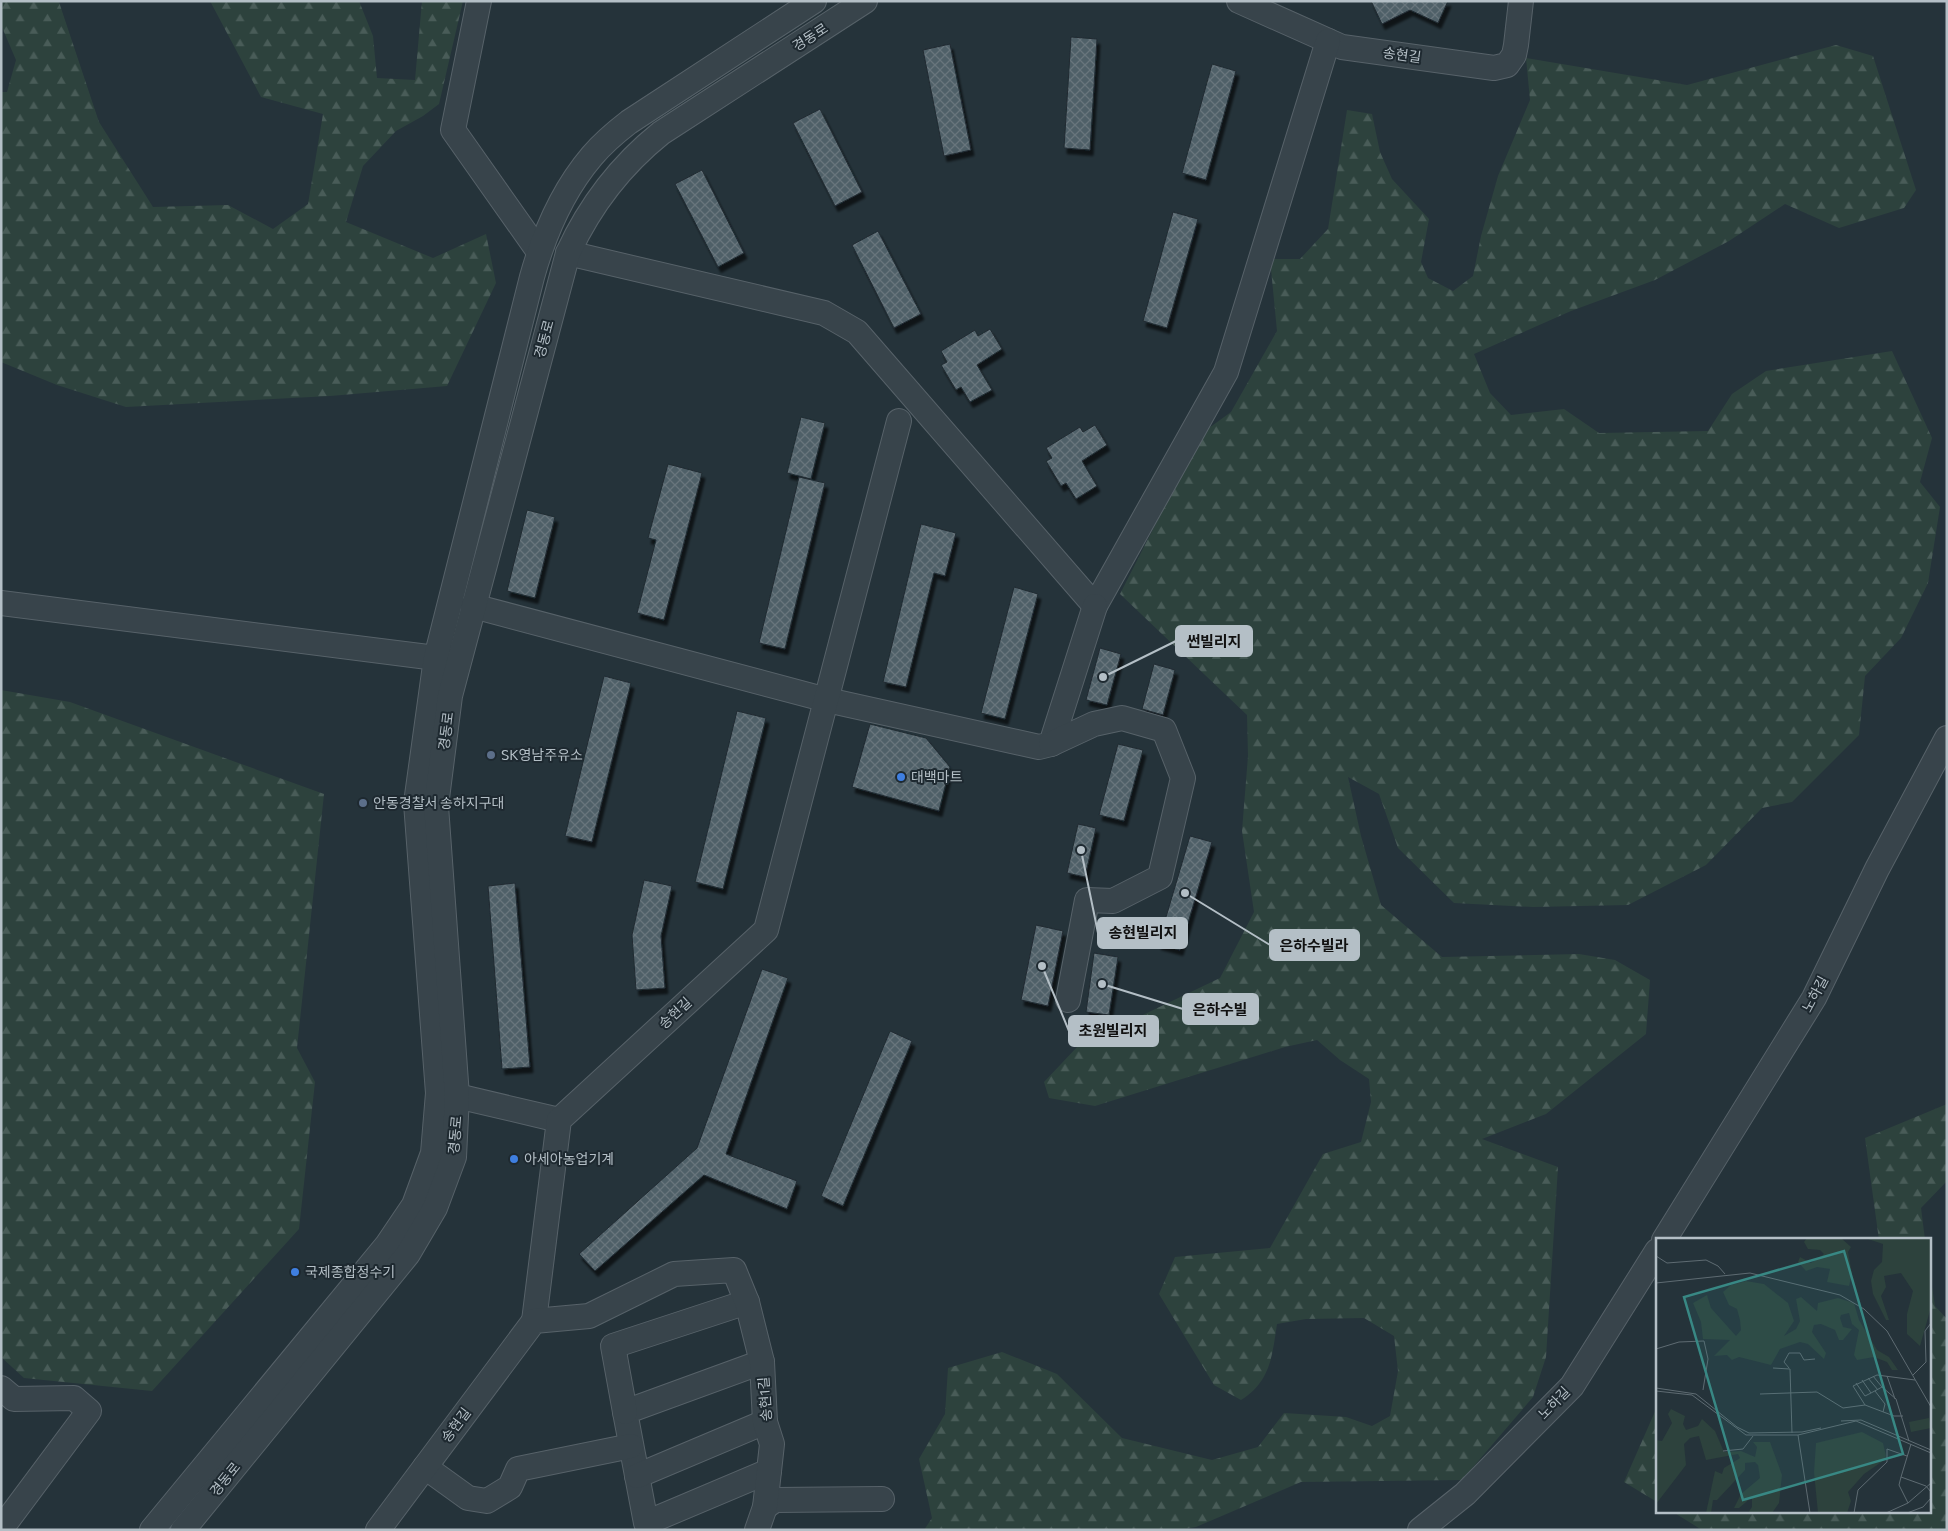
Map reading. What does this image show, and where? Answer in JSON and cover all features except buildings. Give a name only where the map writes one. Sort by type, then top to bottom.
[{"type":"street","points":[[479,1],[453,130],[539,252]]},
{"type":"street","name":"경동로","points":[[152,1530],[387,1245],[414,1205],[433,1153],[438,1093],[416,803],[436,658],[539,252],[554,217],[577,176],[592,156],[629,122],[814,1]]},
{"type":"street","name":"경동로","points":[[183,1530],[408,1254],[435,1208],[454,1156],[458,1096],[436,806],[450,696],[568,253],[579,229],[597,199],[640,149],[661,133],[865,1]]},
{"type":"street","name":"송현길","points":[[1239,1],[1342,47],[1494,68],[1507,65],[1514,54],[1522,1]]},
{"type":"street","points":[[1051,744],[1095,606],[1226,372],[1328,41]]},
{"type":"street","points":[[568,253],[824,313],[857,332],[1095,606]]},
{"type":"street","name":"송현길","points":[[378,1530],[534,1321],[559,1120],[766,930],[900,420]]},
{"type":"street","points":[[1,603],[436,658]]},
{"type":"street","points":[[473,606],[827,700],[1039,747],[1051,744],[1094,724],[1122,718],[1164,730],[1184,778],[1160,877],[1113,902],[1087,900],[1068,1000]]},
{"type":"street","name":"노하길","points":[[1665,1238],[1814,998],[1877,868],[1947,738]]},
{"type":"street","points":[[458,1096],[559,1120]]},
{"type":"street","name":"노하길","points":[[1420,1530],[1465,1494],[1572,1386],[1656,1253]]},
{"type":"street","name":"송현1길","points":[[534,1321],[589,1316],[674,1274],[734,1270],[747,1302],[762,1362],[765,1422],[772,1444],[765,1507],[757,1530]]},
{"type":"street","points":[[747,1302],[613,1346],[637,1476],[640,1526],[769,1471]]},
{"type":"street","points":[[625,1412],[762,1362]]},
{"type":"street","points":[[1,1388],[14,1399],[74,1398],[89,1411],[1,1529]]},
{"type":"street","points":[[637,1476],[765,1422]]},
{"type":"street","points":[[425,1467],[468,1498],[487,1501],[510,1487],[518,1469],[631,1446]]},
{"type":"street","points":[[765,1507],[775,1500],[882,1499]]},
{"type":"green space","points":[[1,1],[59,2],[99,122],[153,207],[228,205],[273,229],[308,204],[323,114],[261,97],[210,1],[359,1],[373,36],[377,78],[415,80],[422,1],[463,1],[439,104],[423,116],[396,131],[363,166],[346,222],[433,258],[486,234],[496,283],[447,386],[330,396],[126,407],[57,385],[1,362],[1,92],[7,92],[16,60],[1,25]]},
{"type":"green space","points":[[1836,45],[1873,56],[1916,190],[1904,208],[1839,228],[1785,204],[1729,241],[1655,280],[1571,311],[1474,354],[1490,393],[1511,415],[1564,409],[1599,433],[1708,431],[1732,394],[1766,371],[1892,351],[1932,438],[1920,482],[1940,507],[1928,583],[1901,638],[1865,676],[1859,735],[1792,802],[1762,808],[1706,865],[1628,905],[1533,907],[1454,903],[1398,848],[1379,794],[1348,777],[1361,836],[1381,905],[1442,957],[1579,954],[1615,960],[1650,980],[1646,1034],[1546,1114],[1482,1139],[1558,1167],[1546,1357],[1533,1397],[1462,1480],[1301,1482],[1196,1527],[1179,1530],[924,1530],[932,1518],[919,1459],[945,1414],[948,1368],[1002,1352],[1057,1374],[1122,1438],[1212,1460],[1258,1447],[1284,1413],[1346,1417],[1372,1426],[1390,1416],[1398,1371],[1394,1336],[1364,1318],[1306,1319],[1277,1324],[1271,1357],[1264,1376],[1259,1385],[1241,1400],[1214,1385],[1159,1294],[1175,1257],[1270,1248],[1323,1154],[1361,1142],[1371,1102],[1369,1079],[1340,1060],[1317,1040],[1285,1047],[1095,1106],[1049,1098],[1044,1082],[1078,1046],[1220,978],[1254,912],[1242,831],[1248,756],[1247,715],[1120,594],[1202,433],[1231,412],[1277,331],[1270,259],[1300,259],[1328,229],[1347,110],[1372,114],[1380,152],[1392,179],[1429,219],[1421,262],[1428,278],[1453,291],[1473,276],[1481,236],[1498,176],[1530,100],[1526,58],[1687,85]]},
{"type":"green space","points":[[1,690],[70,702],[324,794],[297,1048],[315,1082],[299,1229],[152,1391],[24,1378],[1,1357]]},
{"type":"green space","points":[[1947,1104],[1947,1181],[1921,1208],[1925,1238],[1879,1238],[1865,1138]]},
{"type":"green space","points":[[1930,1274],[1935,1306],[1947,1319],[1947,1530],[1702,1530],[1676,1514],[1930,1514]]},
{"type":"green space","points":[[1656,1409],[1656,1501],[1624,1482]]},
{"type":"place","name":"썬빌리지","points":[[1103,677]]},
{"type":"place","name":"SK영남주유소","points":[[491,755]]},
{"type":"place","name":"대백마트","points":[[901,777]]},
{"type":"place","name":"안동경찰서 송하지구대","points":[[363,803]]},
{"type":"place","name":"송현빌리지","points":[[1081,850]]},
{"type":"place","name":"은하수빌라","points":[[1185,893]]},
{"type":"place","name":"초원빌리지","points":[[1042,966]]},
{"type":"place","name":"은하수빌","points":[[1102,984]]},
{"type":"place","name":"아세아농업기계","points":[[514,1159]]},
{"type":"place","name":"국제종합정수기","points":[[295,1272]]}]
